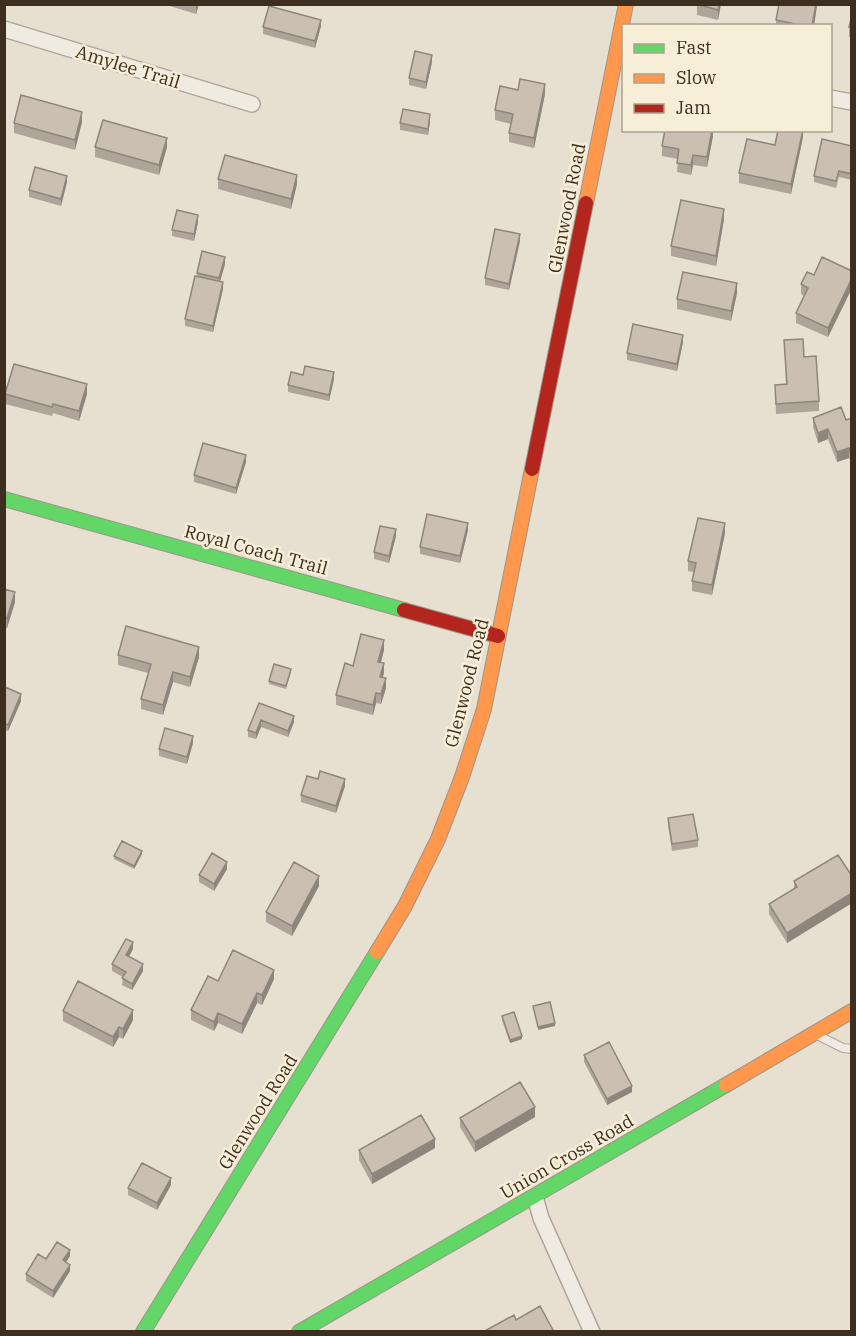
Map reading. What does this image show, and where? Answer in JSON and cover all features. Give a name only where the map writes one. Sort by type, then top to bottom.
[{"type":"street","name":"Glenwood Road","points":[[624,24],[626,4]]},
{"type":"street","name":"Amylee Trail","points":[[4,29],[252,104]]},
{"type":"street","name":"Glenwood Road","points":[[143,1332],[405,906],[438,839],[462,777],[483,709],[622,41]]},
{"type":"street","points":[[832,98],[852,102]]},
{"type":"street","name":"Royal Coach Trail","points":[[4,499],[498,636]]},
{"type":"street","name":"Union Cross Road","points":[[299,1332],[852,1011]]},
{"type":"street","points":[[535,1197],[540,1218],[592,1332]]},
{"type":"lane","points":[[814,1034],[843,1048],[852,1049]]},
{"type":"building","points":[[697,4],[719,4],[718,10]]},
{"type":"building","points":[[779,4],[816,4],[812,24],[795,24],[776,20]]},
{"type":"building","points":[[269,6],[321,20],[315,41],[263,27]]},
{"type":"building","points":[[415,51],[432,55],[426,82],[409,78]]},
{"type":"building","points":[[520,79],[545,84],[534,138],[509,133],[513,114],[495,110],[500,86],[518,90]]},
{"type":"building","points":[[21,95],[82,112],[75,140],[14,123]]},
{"type":"building","points":[[403,109],[430,114],[428,129],[400,123]]},
{"type":"building","points":[[103,120],[167,138],[159,165],[95,147]]},
{"type":"building","points":[[665,132],[712,132],[707,157],[693,155],[691,165],[677,163],[679,149],[662,146]]},
{"type":"building","points":[[778,132],[803,132],[791,184],[739,173],[747,139],[775,145]]},
{"type":"building","points":[[822,139],[852,146],[852,174],[839,171],[836,181],[814,176]]},
{"type":"building","points":[[225,155],[297,175],[291,199],[218,179]]},
{"type":"building","points":[[35,167],[67,176],[61,199],[29,190]]},
{"type":"building","points":[[681,200],[724,209],[716,256],[671,246]]},
{"type":"building","points":[[177,210],[198,215],[194,234],[172,230]]},
{"type":"building","points":[[495,229],[520,234],[509,284],[485,278]]},
{"type":"building","points":[[202,251],[225,257],[219,278],[197,273]]},
{"type":"building","points":[[822,257],[852,271],[852,278],[828,328],[796,313],[808,288],[801,284],[807,272],[814,275]]},
{"type":"building","points":[[683,272],[737,283],[731,311],[677,299]]},
{"type":"building","points":[[195,276],[223,282],[213,326],[185,319]]},
{"type":"building","points":[[633,324],[683,335],[677,364],[627,353]]},
{"type":"building","points":[[803,339],[804,357],[816,356],[819,401],[776,404],[775,385],[787,384],[784,340]]},
{"type":"building","points":[[14,364],[87,384],[79,411],[53,404],[52,407],[5,394]]},
{"type":"building","points":[[305,366],[334,372],[329,395],[288,385],[291,372],[303,375]]},
{"type":"building","points":[[841,407],[846,420],[852,418],[852,456],[849,448],[837,452],[828,429],[818,433],[813,418]]},
{"type":"building","points":[[203,443],[246,455],[236,488],[194,475]]},
{"type":"building","points":[[427,514],[468,523],[460,556],[420,547]]},
{"type":"building","points":[[698,518],[725,523],[712,585],[692,581],[696,563],[688,561]]},
{"type":"building","points":[[380,526],[396,529],[389,556],[374,552]]},
{"type":"building","points":[[4,589],[15,592],[7,618],[4,618]]},
{"type":"building","points":[[126,626],[199,647],[190,677],[173,672],[163,705],[141,699],[151,664],[118,655]]},
{"type":"building","points":[[361,634],[384,640],[378,662],[384,663],[380,677],[386,678],[381,694],[376,693],[373,705],[336,695],[345,663],[353,666]]},
{"type":"building","points":[[274,664],[291,669],[286,686],[269,681]]},
{"type":"building","points":[[5,687],[21,694],[8,725],[4,723]]},
{"type":"building","points":[[259,703],[294,716],[288,731],[261,720],[256,733],[248,730]]},
{"type":"building","points":[[165,728],[193,736],[187,757],[159,749]]},
{"type":"building","points":[[320,771],[345,779],[336,806],[301,795],[307,776],[318,779]]},
{"type":"building","points":[[693,814],[698,840],[672,844],[668,818]]},
{"type":"building","points":[[122,841],[142,851],[134,866],[114,856]]},
{"type":"building","points":[[212,853],[227,862],[214,884],[199,875]]},
{"type":"building","points":[[838,855],[852,876],[852,893],[787,933],[769,904],[797,887],[794,881]]},
{"type":"building","points":[[294,862],[319,876],[292,926],[266,912]]},
{"type":"building","points":[[126,939],[133,942],[126,955],[143,964],[132,984],[122,978],[126,972],[112,964]]},
{"type":"building","points":[[233,950],[274,970],[262,995],[257,993],[242,1024],[218,1013],[214,1022],[191,1010],[208,976],[218,981]]},
{"type":"building","points":[[78,981],[133,1010],[123,1029],[119,1027],[113,1037],[63,1011]]},
{"type":"building","points":[[550,1002],[555,1023],[538,1027],[533,1006]]},
{"type":"building","points":[[514,1012],[522,1036],[510,1040],[502,1016]]},
{"type":"building","points":[[609,1042],[632,1086],[607,1099],[584,1055]]},
{"type":"building","points":[[520,1082],[535,1107],[475,1142],[460,1118]]},
{"type":"building","points":[[421,1115],[435,1139],[372,1174],[359,1150]]},
{"type":"building","points":[[142,1163],[171,1178],[157,1203],[128,1188]]},
{"type":"building","points":[[57,1242],[70,1250],[63,1260],[70,1265],[53,1291],[26,1274],[38,1254],[46,1259]]},
{"type":"building","points":[[540,1306],[553,1330],[551,1332],[483,1332],[514,1315],[516,1320]]},
{"type":"traffic: fast","points":[[4,499],[404,610]]},
{"type":"traffic: fast","points":[[143,1332],[377,952]]},
{"type":"traffic: fast","points":[[299,1332],[726,1085]]},
{"type":"traffic: slow","points":[[586,203],[626,4]]},
{"type":"traffic: slow","points":[[377,952],[405,906],[438,839],[462,777],[484,709],[532,469]]},
{"type":"traffic: slow","points":[[726,1085],[852,1011]]},
{"type":"traffic: jam","points":[[532,469],[586,203]]},
{"type":"traffic: jam","points":[[404,610],[498,636]]}]
